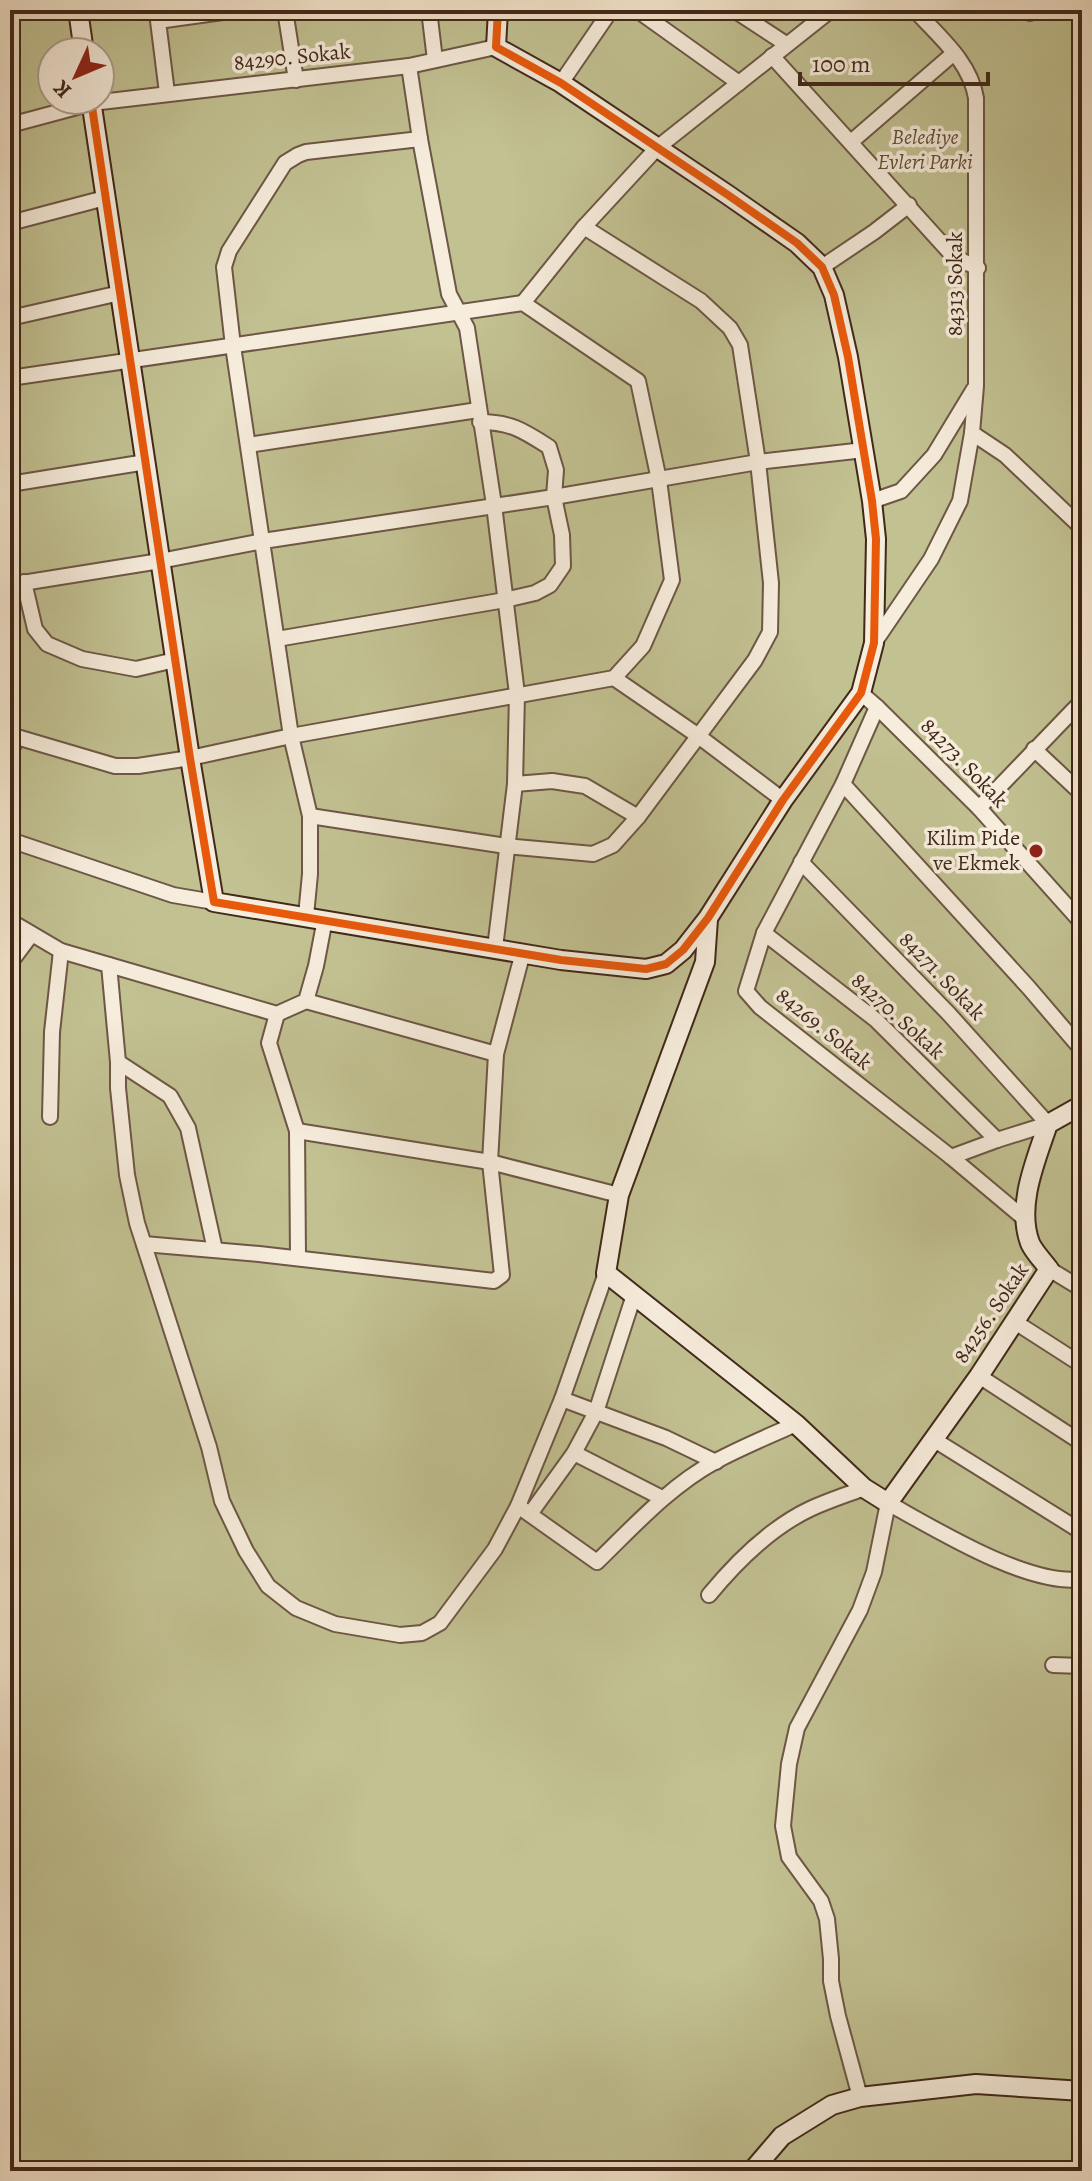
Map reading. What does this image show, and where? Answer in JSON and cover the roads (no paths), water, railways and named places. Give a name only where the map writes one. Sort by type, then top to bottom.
[{"type":"street","points":[[78,10],[82,36]]},
{"type":"street","points":[[167,93],[158,21],[237,10]]},
{"type":"street","points":[[285,10],[296,80]]},
{"type":"street","points":[[429,10],[435,60]]},
{"type":"street","points":[[10,840],[173,895],[561,960],[646,969],[666,964],[683,950],[708,918],[783,800],[861,693],[874,643],[876,539],[864,450],[834,295],[822,267],[797,243],[561,83],[496,47],[498,10]]},
{"type":"street","points":[[561,83],[611,10]]},
{"type":"street","points":[[637,10],[739,83]]},
{"type":"street","points":[[734,10],[786,44]]},
{"type":"street","points":[[10,378],[523,303],[584,227],[657,148],[831,10]]},
{"type":"street","name":"84313 Sokak","points":[[874,643],[931,559],[960,501],[972,433],[976,386],[976,98],[970,75],[915,10]]},
{"type":"street","name":"84290. Sokak","points":[[116,99],[409,66],[496,47]]},
{"type":"street","points":[[851,142],[954,53]]},
{"type":"street","points":[[772,56],[954,257],[978,268]]},
{"type":"street","points":[[409,66],[449,294],[467,328],[494,505],[517,694],[515,784],[495,948]]},
{"type":"street","name":"84290. Sokak","points":[[10,125],[42,116]]},
{"type":"street","points":[[93,116],[214,902]]},
{"type":"street","points":[[306,916],[310,816],[291,736],[233,346],[226,258],[285,163],[298,155],[420,139]]},
{"type":"street","points":[[10,223],[105,198]]},
{"type":"street","points":[[822,267],[909,205]]},
{"type":"street","points":[[310,816],[506,846],[593,854],[613,845],[638,817],[755,660],[770,632],[771,583],[758,462],[740,345],[730,328],[701,301],[584,227]]},
{"type":"street","points":[[10,318],[120,293]]},
{"type":"street","points":[[10,756],[13,736],[115,766],[138,766],[614,678],[643,646],[672,580],[659,480],[638,381],[523,303]]},
{"type":"street","points":[[872,501],[901,491],[934,455],[976,386]]},
{"type":"street","points":[[248,445],[479,416],[519,428],[549,447],[556,470],[554,497],[562,535],[563,566],[550,585],[535,593],[505,600],[277,639]]},
{"type":"street","points":[[972,433],[1005,455],[1082,528]]},
{"type":"street","points":[[175,660],[136,669],[82,659],[47,644],[35,629],[17,584],[263,541],[554,497],[758,462],[864,450]]},
{"type":"street","points":[[10,484],[146,462]]},
{"type":"street","points":[[614,678],[783,800]]},
{"type":"street","points":[[861,693],[877,707]]},
{"type":"street","points":[[979,808],[1082,701]]},
{"type":"street","name":"84269. Sokak","points":[[877,707],[843,784],[764,933],[746,991],[760,1007],[1025,1219]]},
{"type":"street","name":"84273. Sokak","points":[[877,707],[979,808],[1082,923]]},
{"type":"street","points":[[1034,749],[1082,794]]},
{"type":"street","points":[[515,784],[552,781],[585,786],[638,817]]},
{"type":"street","points":[[843,784],[1082,1050]]},
{"type":"street","name":"84271. Sokak","points":[[801,862],[949,1014],[1048,1124]]},
{"type":"street","points":[[524,1510],[606,1273],[619,1195],[705,962],[708,918]]},
{"type":"street","points":[[306,1001],[325,919]]},
{"type":"street","points":[[10,921],[61,951],[277,1014],[306,1001],[496,1054]]},
{"type":"street","name":"84270. Sokak","points":[[764,933],[876,1020],[997,1140]]},
{"type":"street","points":[[10,963],[31,935]]},
{"type":"street","points":[[50,1117],[52,1032],[61,951]]},
{"type":"street","points":[[144,1244],[494,1281],[502,1275],[490,1162],[496,1054],[523,952]]},
{"type":"street","points":[[109,965],[127,1175],[144,1244],[209,1447],[222,1501],[246,1551],[268,1586],[296,1608],[335,1624],[400,1635],[430,1630],[440,1623],[524,1510],[574,1453],[596,1412],[634,1295]]},
{"type":"street","points":[[277,1014],[269,1043],[297,1131],[298,1258]]},
{"type":"street","points":[[118,1062],[170,1096],[188,1128],[215,1250]]},
{"type":"street","points":[[951,1157],[1048,1124],[1082,1105]]},
{"type":"street","name":"84256. Sokak","points":[[888,1503],[979,1376],[1049,1269],[1031,1244],[1024,1214],[1032,1173],[1048,1124]]},
{"type":"street","points":[[297,1131],[490,1162],[619,1195]]},
{"type":"street","points":[[1049,1269],[1082,1289]]},
{"type":"street","points":[[606,1273],[796,1424],[864,1488],[955,1540],[1030,1573],[1072,1581],[1082,1579]]},
{"type":"street","points":[[1015,1322],[1082,1365]]},
{"type":"street","points":[[979,1376],[1082,1443]]},
{"type":"street","points":[[562,1399],[666,1438],[716,1462]]},
{"type":"street","points":[[524,1510],[597,1562],[662,1498],[716,1462],[796,1424]]},
{"type":"street","points":[[933,1439],[1082,1532]]},
{"type":"street","points":[[574,1453],[662,1498]]},
{"type":"street","points":[[709,1595],[732,1567],[760,1541],[809,1510],[864,1488]]},
{"type":"street","points":[[860,2097],[831,1981],[827,1919],[821,1901],[789,1857],[783,1826],[789,1764],[797,1728],[860,1610],[874,1572],[888,1503]]},
{"type":"street","points":[[1053,1665],[1082,1666]]},
{"type":"street","points":[[752,2171],[782,2136],[832,2105],[860,2097],[976,2084],[1082,2091]]},
{"type":"place","name":"Kilim Pide ve Ekmek","points":[[1036,851]]},
{"type":"park label","name":"Belediye Evleri Parki","points":[[925,150]]}]
